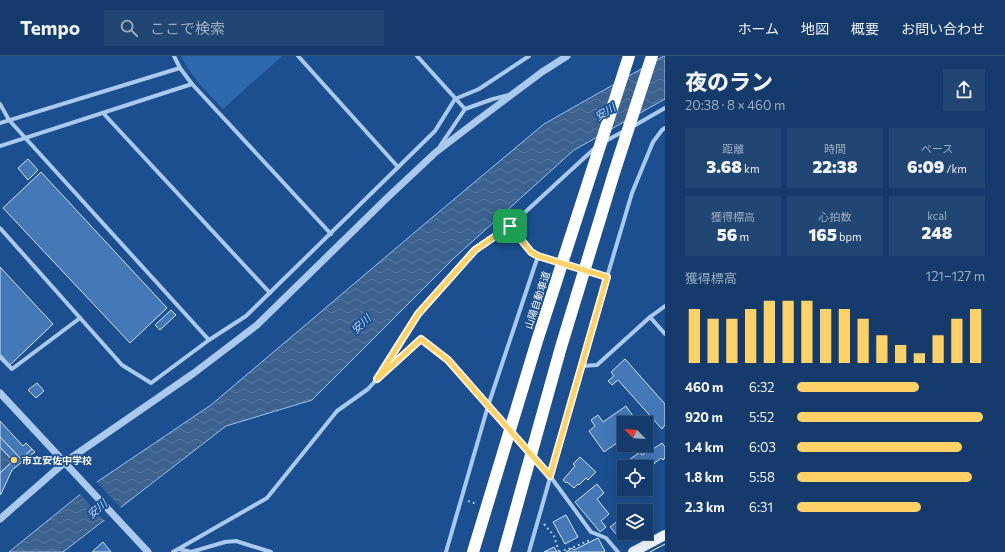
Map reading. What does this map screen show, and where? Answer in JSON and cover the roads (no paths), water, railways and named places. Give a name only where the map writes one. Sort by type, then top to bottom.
[{"type":"highway","name":"山陽自動車道","points":[[474,552],[537,341],[629,56]]},
{"type":"highway","points":[[504,552],[566,332],[614,172],[652,56]]},
{"type":"main road","points":[[633,552],[665,535]]},
{"type":"street","points":[[174,56],[180,68],[192,84],[331,234]]},
{"type":"street","points":[[298,56],[398,167]]},
{"type":"street","points":[[417,56],[464,109]]},
{"type":"street","points":[[0,228],[122,365],[151,384],[210,340],[246,316],[435,131],[455,99],[479,89],[529,56]]},
{"type":"street","points":[[2,515],[67,465],[194,373],[257,325],[382,202],[436,152],[542,72],[567,56]]},
{"type":"street","points":[[0,123],[180,68]]},
{"type":"street","points":[[0,146],[192,84]]},
{"type":"street","points":[[436,152],[464,109],[512,94]]},
{"type":"street","points":[[0,104],[8,120],[210,340]]},
{"type":"street","points":[[377,379],[418,314],[475,250],[510,226],[596,147],[665,108]]},
{"type":"street","points":[[103,113],[270,293]]},
{"type":"street","points":[[529,552],[632,193],[652,142],[665,128]]},
{"type":"street","points":[[510,226],[531,252],[538,256],[607,277]]},
{"type":"street","points":[[446,552],[488,406],[538,256]]},
{"type":"street","points":[[582,366],[597,365],[650,317],[665,306]]},
{"type":"street","points":[[650,317],[665,334]]},
{"type":"street","points":[[0,357],[12,369],[80,318]]},
{"type":"street","points":[[173,552],[267,498],[337,411],[368,389],[421,339],[448,360],[550,476],[591,532],[606,538],[618,552]]},
{"type":"street","points":[[0,393],[148,552]]},
{"type":"street","points":[[178,549],[191,552],[225,542],[236,541],[271,552]]},
{"type":"water","name":"安川","points":[[664,56],[665,99],[574,150],[454,258],[312,400],[226,426],[63,552],[9,552],[88,488],[211,405],[544,124]]},
{"type":"water","points":[[0,447],[13,461],[0,473]]},
{"type":"tram line","points":[[650,552],[665,544]]},
{"type":"place","name":"市立安佐中学校","points":[[14,460]]}]
